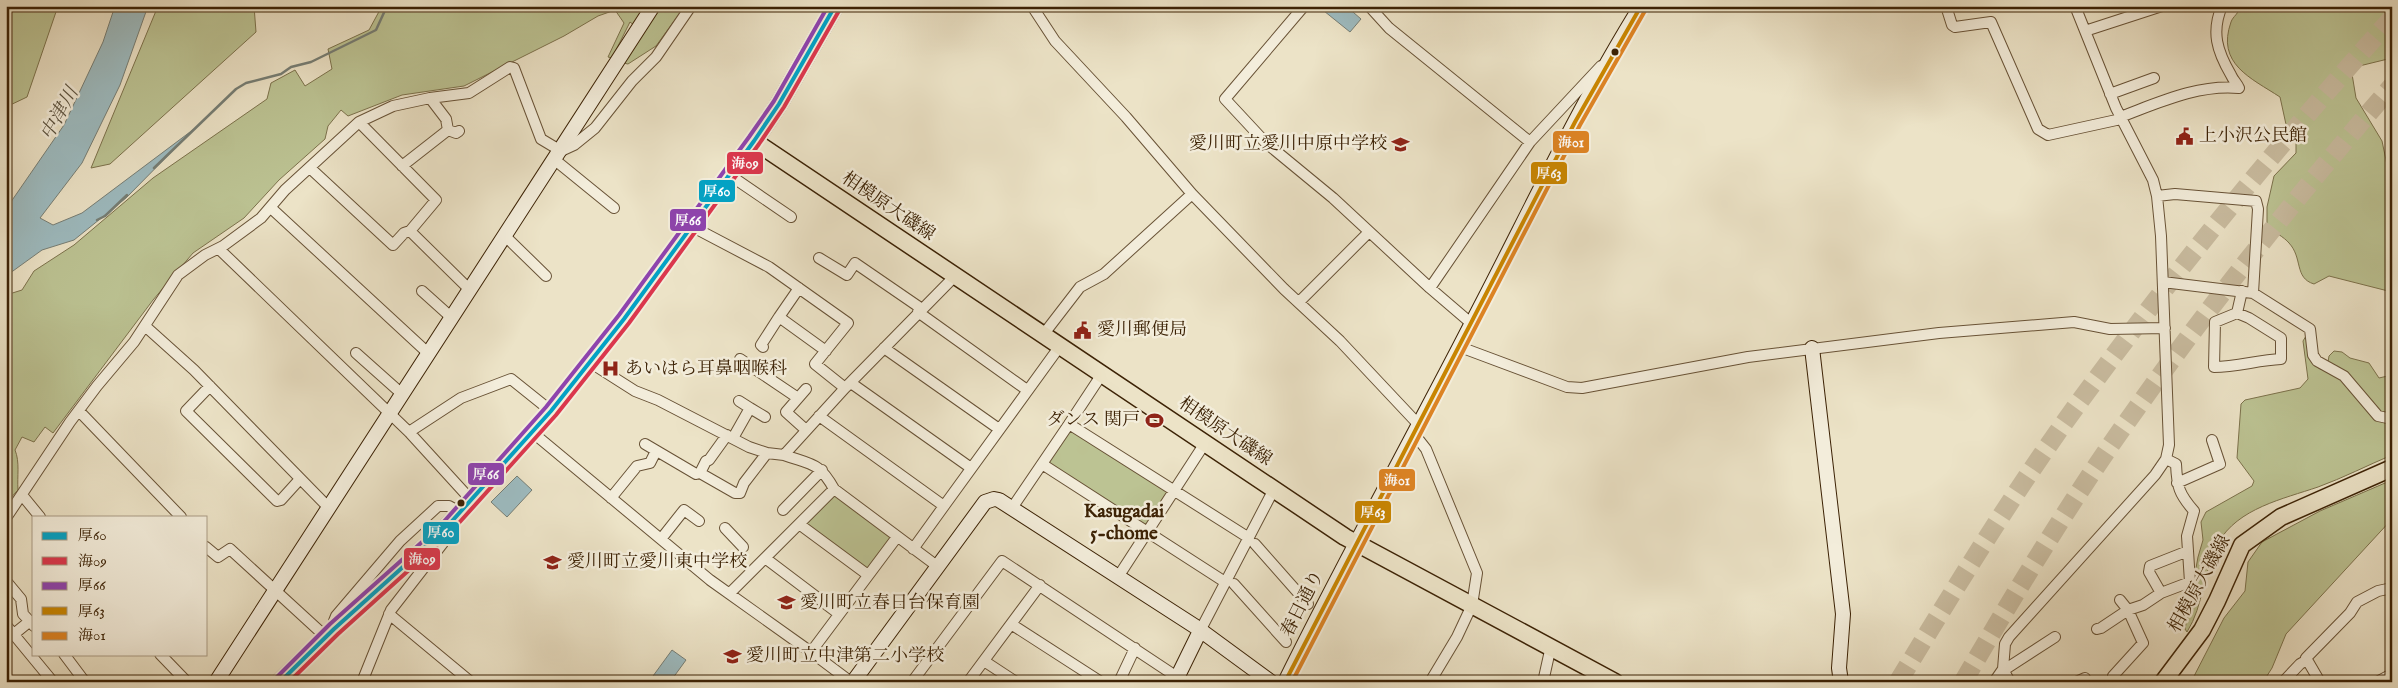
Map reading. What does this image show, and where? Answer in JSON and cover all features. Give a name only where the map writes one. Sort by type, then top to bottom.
[{"type":"main road","points":[[280,682],[330,633],[444,530],[551,411],[591,363],[754,141],[779,104],[835,6]]},
{"type":"main road","name":"相模原大磯線","points":[[754,141],[1355,542],[1615,682]]},
{"type":"main road","name":"相模原大磯線","points":[[2163,682],[2202,630],[2218,601],[2242,545],[2281,517],[2392,468]]},
{"type":"street","points":[[216,682],[558,156],[653,6]]},
{"type":"street","points":[[558,156],[594,128],[632,81],[656,56],[691,6]]},
{"type":"street","points":[[1032,6],[1055,41],[1126,117],[1192,194],[1298,302],[1340,341],[1418,424],[1415,436],[1426,449],[1477,572],[1472,606],[1457,637],[1430,682]]},
{"type":"street","points":[[1304,6],[1225,99],[1265,142],[1333,198],[1430,288],[1472,324]]},
{"type":"street","points":[[1370,6],[1389,28],[1530,142]]},
{"type":"street","name":"春日通り","points":[[1285,682],[1355,542],[1460,347],[1608,59],[1641,6]]},
{"type":"street","points":[[1946,6],[1952,26],[1991,22],[2038,129],[2048,134],[2121,118],[2223,87],[2239,88],[2225,64],[2216,41],[2215,19],[2222,6]]},
{"type":"street","points":[[2010,682],[2004,669],[2005,644],[2008,637],[2155,475],[2166,459],[2169,438],[2163,282],[2157,196],[2153,180],[2110,94],[2075,6]]},
{"type":"street","points":[[2085,31],[2162,6]]},
{"type":"street","points":[[1430,288],[1530,142],[1608,59]]},
{"type":"street","points":[[6,518],[79,411],[146,326],[164,292],[178,275],[254,224],[272,208],[285,190],[358,122],[393,106],[430,98],[469,93],[510,67],[514,68],[541,139],[614,208]]},
{"type":"street","points":[[2110,94],[2148,78]]},
{"type":"street","points":[[430,98],[446,119],[448,130]]},
{"type":"street","points":[[310,168],[393,245],[404,233],[410,231],[436,202],[358,122]]},
{"type":"street","points":[[402,166],[448,130]]},
{"type":"street","points":[[448,130],[456,133],[459,131]]},
{"type":"street","points":[[728,174],[791,216]]},
{"type":"street","points":[[1043,335],[1080,287],[1104,274],[1192,194]]},
{"type":"street","points":[[2157,196],[2175,194],[2256,200],[2258,210],[2248,292],[2236,313],[2214,322],[2214,367],[2232,367],[2259,360],[2281,359],[2281,338],[2249,318],[2236,313]]},
{"type":"street","points":[[272,208],[428,354]]},
{"type":"street","points":[[691,226],[769,267],[848,324],[815,364],[971,468]]},
{"type":"street","points":[[410,231],[470,290]]},
{"type":"street","points":[[1298,302],[1369,232]]},
{"type":"street","points":[[506,236],[544,270]]},
{"type":"street","points":[[218,249],[409,432],[466,507]]},
{"type":"street","points":[[820,258],[844,279],[855,263],[1027,390]]},
{"type":"street","points":[[784,455],[819,416],[955,276]]},
{"type":"street","points":[[2163,282],[2248,292],[2310,329],[2314,355],[2317,361],[2344,376],[2378,416],[2392,419]]},
{"type":"street","points":[[761,345],[798,288]]},
{"type":"street","points":[[422,291],[452,318]]},
{"type":"street","points":[[779,317],[826,351]]},
{"type":"street","points":[[1460,347],[1567,387],[1582,388],[1654,373],[1812,348],[1939,333],[2074,322],[2110,328],[2165,328]]},
{"type":"street","points":[[146,326],[210,386],[329,508]]},
{"type":"street","points":[[913,549],[1060,346]]},
{"type":"street","points":[[884,348],[999,429]]},
{"type":"street","points":[[1812,348],[1843,614],[1839,668],[1841,682]]},
{"type":"street","points":[[362,355],[402,394]]},
{"type":"street","points":[[740,359],[748,368],[798,398]]},
{"type":"street","points":[[591,363],[635,391],[658,400],[730,437],[767,453],[784,455],[822,470],[834,490],[937,566]]},
{"type":"street","points":[[1012,508],[1102,374]]},
{"type":"street","points":[[409,432],[461,398],[511,378],[551,411]]},
{"type":"street","points":[[210,386],[186,411],[277,501],[281,500],[300,479]]},
{"type":"street","points":[[806,389],[786,412],[806,430]]},
{"type":"street","points":[[738,400],[765,416]]},
{"type":"street","points":[[700,473],[706,461],[730,437],[750,408]]},
{"type":"street","points":[[79,411],[180,516]]},
{"type":"street","points":[[819,416],[944,506]]},
{"type":"street","points":[[1069,424],[1252,541],[1308,604]]},
{"type":"street","points":[[532,432],[710,580],[852,682],[985,502],[994,499],[1012,508],[1200,631],[1271,682]]},
{"type":"street","points":[[2177,482],[2221,467],[2212,440]]},
{"type":"street","points":[[1118,577],[1205,443]]},
{"type":"street","points":[[645,444],[696,474],[700,473],[735,493],[740,493],[744,483],[767,453]]},
{"type":"street","points":[[611,498],[637,466],[650,463],[656,451]]},
{"type":"street","points":[[2097,629],[2128,610],[2143,605],[2160,593],[2190,582],[2187,536],[2194,511],[2181,497],[2177,482],[2176,464],[2166,459]]},
{"type":"street","points":[[1042,464],[1146,532],[1229,583],[1286,642]]},
{"type":"street","points":[[782,510],[822,470]]},
{"type":"street","points":[[912,682],[1002,560],[1135,648],[1176,679],[1200,631],[1252,541],[1274,489]]},
{"type":"street","points":[[730,593],[834,490]]},
{"type":"street","points":[[22,495],[39,516]]},
{"type":"street","points":[[208,548],[218,558],[230,549],[275,592],[330,633],[336,616],[406,535],[438,506],[466,507]]},
{"type":"street","points":[[661,538],[684,510],[697,516]]},
{"type":"street","points":[[799,524],[868,575]]},
{"type":"street","points":[[726,528],[743,547]]},
{"type":"street","points":[[362,682],[389,614],[443,543],[444,530]]},
{"type":"street","points":[[812,652],[897,537]]},
{"type":"street","points":[[2160,593],[2149,572],[2150,566],[2188,551]]},
{"type":"street","points":[[765,558],[839,614]]},
{"type":"street","points":[[6,581],[19,590],[23,614],[32,624],[14,634]]},
{"type":"street","points":[[968,682],[1040,585]]},
{"type":"street","points":[[2283,682],[2300,664],[2307,660],[2306,658],[2350,614],[2357,602],[2378,591],[2392,588]]},
{"type":"street","points":[[2115,682],[2113,676],[2135,658],[2143,643],[2128,610],[2120,600]]},
{"type":"street","points":[[389,614],[471,682]]},
{"type":"street","points":[[6,624],[53,682]]},
{"type":"street","points":[[1012,624],[1101,682]]},
{"type":"street","points":[[1994,682],[2004,669],[2055,636]]},
{"type":"street","points":[[1543,682],[1551,646]]},
{"type":"street","points":[[1120,682],[1135,648]]},
{"type":"street","points":[[66,656],[85,682]]},
{"type":"street","points":[[162,656],[187,682]]},
{"type":"street","points":[[2307,660],[2320,682]]},
{"type":"street","points":[[984,661],[1016,682]]},
{"type":"street","points":[[2377,682],[2392,674]]},
{"type":"street","points":[[2221,682],[2227,682]]},
{"type":"green space","points":[[6,6],[58,6],[27,97],[6,107]]},
{"type":"green space","points":[[158,6],[254,6],[256,32],[110,164],[91,168]]},
{"type":"green space","points":[[382,6],[685,6],[656,46],[628,64],[623,63],[640,30],[630,22],[612,58],[608,57],[624,23],[615,10],[598,16],[564,36],[464,86],[402,95],[348,116],[341,110],[328,126],[325,139],[279,180],[244,218],[193,253],[153,300],[53,433],[45,427],[34,442],[22,437],[15,450],[18,464],[18,490],[6,503],[6,295],[22,290],[34,271],[74,245],[153,178],[267,99],[271,83],[295,70],[305,86],[332,69],[328,49],[369,30]]},
{"type":"green space","points":[[2240,6],[2392,6],[2392,58],[2351,68],[2356,98],[2382,141],[2391,184],[2387,210],[2392,219],[2392,292],[2329,276],[2314,284],[2308,281],[2301,272],[2296,255],[2289,243],[2267,226],[2267,207],[2274,176],[2296,153],[2296,135],[2287,129],[2280,97],[2248,76],[2232,59],[2228,49],[2228,37],[2231,22]]},
{"type":"green space","points":[[2306,336],[2316,366],[2320,369],[2327,368],[2329,356],[2334,351],[2342,352],[2350,358],[2369,363],[2379,378],[2392,375],[2392,455],[2327,483],[2262,506],[2237,521],[2218,543],[2213,554],[2197,611],[2187,632],[2185,629],[2198,557],[2203,540],[2201,522],[2206,512],[2252,486],[2254,481],[2237,458],[2241,404],[2245,400],[2300,388],[2308,379],[2303,341]]},
{"type":"green space","points":[[1070,429],[1169,489],[1145,527],[1047,463]]},
{"type":"green space","points":[[2392,480],[2392,519],[2286,634],[2272,668],[2263,682],[2191,682],[2224,618],[2245,591],[2248,562],[2262,542],[2320,511]]},
{"type":"green space","points":[[834,493],[892,537],[867,570],[805,523]]},
{"type":"water","points":[[115,6],[148,6],[120,85],[82,163],[40,218],[53,225],[82,213],[194,129],[126,198],[74,240],[42,250],[6,276],[6,209],[64,125],[103,42]]},
{"type":"water","points":[[1328,6],[1346,6],[1361,19],[1350,32],[1324,11]]},
{"type":"water","points":[[517,476],[532,490],[507,517],[491,502]]},
{"type":"water","points":[[672,650],[686,660],[670,682],[660,682],[653,676]]},
{"type":"waterway","points":[[154,168],[236,89],[246,83],[281,74],[291,67],[311,62],[376,30],[387,6]]},
{"type":"waterway","points":[[97,220],[105,216],[127,195]]},
{"type":"tunnel","points":[[1898,682],[1968,568],[2067,418],[2165,288],[2238,197],[2392,18]]},
{"type":"tunnel","points":[[1963,682],[2048,541],[2115,438],[2199,323],[2262,242],[2392,86]]},
{"type":"transit line","name":"厚66","points":[[276,678],[330,624],[440,526],[546,407],[619,315],[749,137],[774,101],[828,6]]},
{"type":"transit line","name":"厚60","points":[[280,682],[334,629],[444,530],[551,411],[624,319],[754,141],[779,104],[835,6]]},
{"type":"transit line","name":"厚63","points":[[1285,682],[1575,122],[1641,6]]},
{"type":"transit line","name":"海09","points":[[289,682],[338,634],[449,534],[556,415],[629,323],[759,144],[784,107],[840,9]]},
{"type":"transit line","name":"海01","points":[[1292,682],[1580,125],[1646,9]]},
{"type":"place","name":"上小沢公民館","points":[[2185,136]]},
{"type":"place","name":"愛川町立愛川中原中学校","points":[[1401,144]]},
{"type":"place","name":"愛川郵便局","points":[[1083,330]]},
{"type":"place","name":"あいはら耳鼻咽喉科","points":[[611,369]]},
{"type":"place","name":"ダンス 関戸","points":[[1154,420]]},
{"type":"place","name":"愛川町立愛川東中学校","points":[[553,562]]},
{"type":"place","name":"愛川町立春日台保育園","points":[[786,603]]},
{"type":"place","name":"愛川町立中津第二小学校","points":[[732,656]]},
{"type":"district","name":"Kasugadai 5-chome","points":[[1124,523]]},
{"type":"water label","name":"中津川","points":[[60,114]]}]
